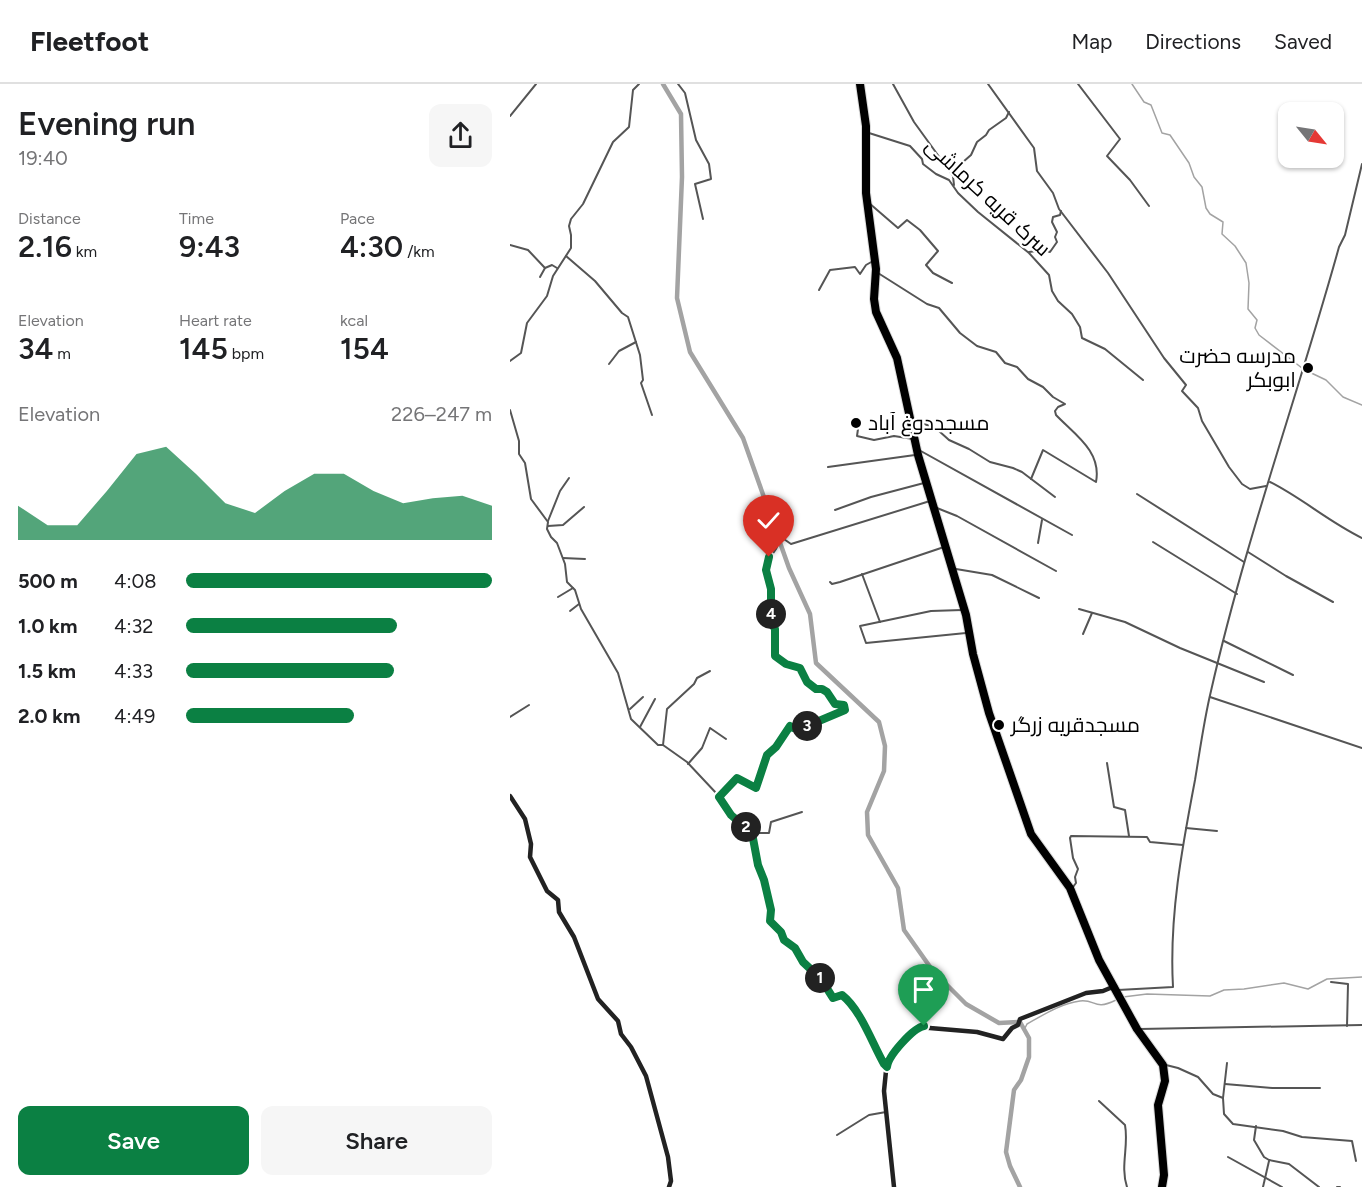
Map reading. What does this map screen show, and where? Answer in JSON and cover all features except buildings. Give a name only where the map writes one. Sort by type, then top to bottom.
[{"type":"highway","points":[[860,84],[866,132],[867,201],[875,272],[876,312],[897,358],[917,452],[947,546],[989,713],[1031,834],[1070,888],[1100,960],[1137,1029],[1163,1065],[1165,1081],[1158,1105],[1164,1175],[1162,1187]]},
{"type":"street","points":[[510,116],[536,84]]},
{"type":"street","points":[[510,361],[521,353],[527,323],[547,296],[557,267],[571,248],[569,226],[571,219],[583,204],[613,142],[629,127],[633,90],[639,84]]},
{"type":"street","points":[[678,84],[685,93],[696,140],[709,164],[711,179],[695,184],[703,219]]},
{"type":"street","points":[[893,84],[914,122],[953,176]]},
{"type":"street","points":[[988,84],[1034,148],[1037,171],[1053,193],[1061,211],[1108,273],[1164,358],[1186,385],[1182,391],[1198,408],[1202,421],[1229,467],[1242,484],[1250,489],[1267,486]]},
{"type":"street","points":[[1078,84],[1120,139],[1107,156],[1130,180],[1149,206]]},
{"type":"street","points":[[954,185],[952,173],[971,155],[977,142],[987,135],[988,130],[1006,118],[1009,112]]},
{"type":"street","name":"سرک قریه کرماشی","points":[[866,132],[910,146],[920,156],[923,164],[949,180],[978,212],[1028,252],[1049,276],[1049,283],[1058,301],[1072,314],[1080,327],[1082,338],[1105,349],[1143,380]]},
{"type":"street","points":[[894,1187],[884,1090],[887,1061],[918,1027],[976,1032],[1003,1039],[1019,1022],[1086,993],[1116,988],[1173,987],[1172,932],[1183,845],[1210,697],[1248,552],[1339,247],[1345,235],[1362,164]]},
{"type":"street","points":[[867,201],[898,228],[907,220],[920,230],[938,251],[926,265],[933,273],[952,283]]},
{"type":"street","points":[[1028,252],[1044,250],[1050,252],[1055,246],[1057,231],[1052,222],[1053,217],[1060,215],[1061,211]]},
{"type":"street","points":[[510,245],[528,250],[545,268]]},
{"type":"street","points":[[566,255],[595,281],[628,317],[636,342],[643,380],[641,383],[652,415]]},
{"type":"street","points":[[819,290],[830,270],[855,267],[860,274],[866,265],[874,261]]},
{"type":"street","points":[[540,277],[545,268],[552,265],[557,267]]},
{"type":"street","points":[[875,272],[927,304],[939,308],[965,338],[977,346],[996,352],[1005,363],[1017,367],[1028,378],[1065,404],[1058,407],[1055,411],[1056,415],[1084,441],[1094,460],[1096,482],[1043,450],[1031,479]]},
{"type":"street","points":[[609,364],[619,351],[636,342]]},
{"type":"street","points":[[510,410],[519,441],[519,454],[525,463],[531,499],[548,522]]},
{"type":"street","points":[[910,420],[923,423],[939,431],[949,440],[990,462],[1013,468],[1055,497]]},
{"type":"street","points":[[859,422],[857,436],[874,440],[894,436],[914,439]]},
{"type":"street","points":[[828,467],[917,452],[1072,535]]},
{"type":"street","points":[[569,478],[560,491],[548,526],[551,537],[557,543],[566,579],[573,588],[579,604],[618,674],[631,719],[658,745],[663,745],[688,764],[719,797],[731,815],[752,833],[758,865],[771,910],[770,921],[781,932],[784,940],[795,948],[803,962],[821,979],[833,998],[842,995],[846,998],[887,1067]]},
{"type":"street","points":[[1269,481],[1288,491],[1332,522],[1362,538]]},
{"type":"street","points":[[835,510],[871,497],[927,482]]},
{"type":"street","points":[[1137,494],[1245,563]]},
{"type":"street","points":[[719,797],[737,778],[756,788],[767,755],[776,747],[790,726],[793,728],[807,726],[845,710],[844,705],[835,704],[827,692],[816,689],[807,682],[800,668],[786,664],[775,656],[775,629],[771,622],[771,589],[766,570],[767,562],[781,537],[791,544],[933,504],[1056,571]]},
{"type":"street","points":[[548,526],[563,525],[584,507]]},
{"type":"street","points":[[1038,543],[1043,519]]},
{"type":"street","points":[[1153,542],[1237,594]]},
{"type":"street","points":[[830,582],[832,584],[947,546]]},
{"type":"street","points":[[1248,552],[1333,602]]},
{"type":"street","points":[[562,558],[585,559]]},
{"type":"street","points":[[953,569],[987,574],[1039,598]]},
{"type":"street","points":[[862,573],[880,622]]},
{"type":"street","points":[[558,597],[573,588]]},
{"type":"street","points":[[570,611],[579,604]]},
{"type":"street","points":[[1079,609],[1125,622],[1180,648],[1264,682]]},
{"type":"street","points":[[964,610],[931,611],[860,626],[867,643],[969,633]]},
{"type":"street","points":[[1083,634],[1092,613]]},
{"type":"street","points":[[1224,641],[1293,675]]},
{"type":"street","points":[[663,745],[667,708],[694,684],[697,678],[710,671]]},
{"type":"street","points":[[629,710],[643,697]]},
{"type":"street","points":[[1210,697],[1362,748]]},
{"type":"street","points":[[640,727],[656,699]]},
{"type":"street","points":[[510,717],[529,705]]},
{"type":"street","points":[[688,764],[702,748],[710,728],[726,739]]},
{"type":"street","points":[[1107,763],[1114,807],[1125,810],[1129,836]]},
{"type":"street","points":[[510,796],[525,819],[531,844],[530,857],[547,891],[558,900],[559,912],[574,937],[598,999],[618,1021],[621,1034],[631,1047],[646,1076],[668,1157],[671,1181],[669,1187]]},
{"type":"street","points":[[752,833],[769,832],[771,822],[802,812]]},
{"type":"street","points":[[1186,828],[1217,831]]},
{"type":"street","points":[[1070,888],[1075,886],[1078,869],[1072,858],[1070,836],[1147,837],[1150,842],[1183,845]]},
{"type":"street","points":[[1331,982],[1348,984],[1347,1026]]},
{"type":"street","points":[[1137,1029],[1362,1025]]},
{"type":"street","points":[[1227,1063],[1222,1098],[1224,1114],[1233,1124],[1283,1131],[1302,1137],[1352,1141],[1356,1161]]},
{"type":"street","points":[[1163,1065],[1178,1068],[1198,1077],[1213,1094],[1222,1098]]},
{"type":"street","points":[[1225,1084],[1272,1088],[1320,1088]]},
{"type":"street","points":[[1099,1101],[1125,1125],[1123,1169],[1127,1187]]},
{"type":"street","points":[[837,1135],[869,1115],[886,1112]]},
{"type":"street","points":[[1256,1126],[1254,1140],[1264,1157],[1289,1164],[1319,1187]]},
{"type":"street","points":[[1228,1157],[1282,1187]]},
{"type":"street","points":[[1263,1187],[1269,1160]]},
{"type":"waterway","points":[[663,84],[681,114],[682,177],[677,298],[690,352],[743,438],[789,568],[810,614],[816,663],[879,722],[885,746],[884,771],[867,812],[868,835],[898,888],[904,930],[933,971],[966,1004],[999,1023],[1020,1022],[1029,1038],[1029,1057],[1021,1080],[1014,1090],[1006,1152],[1020,1187]]},
{"type":"waterway","points":[[1132,84],[1144,102],[1151,105],[1162,133],[1170,135],[1189,163],[1194,177],[1202,187],[1206,208],[1210,214],[1223,222],[1222,234],[1235,246],[1246,263],[1249,283],[1248,309],[1257,320],[1255,328],[1259,335],[1302,368]]},
{"type":"waterway","points":[[1305,370],[1326,380],[1343,397],[1362,405]]},
{"type":"waterway","points":[[1123,997],[1147,994],[1210,996],[1224,990],[1284,983],[1308,989],[1327,979],[1362,977]]},
{"type":"waterway","points":[[1024,1030],[1027,1024],[1066,1004],[1085,1001],[1103,1005],[1116,1000]]},
{"type":"place","name":"مدرسه حضرت ابوبکر","points":[[1308,368]]},
{"type":"place","name":"مسجددوغ آباد","points":[[856,423]]},
{"type":"place","name":"مسجدقریه زرگر","points":[[999,725]]},
{"type":"route","points":[[769,557],[766,570],[771,589],[771,622],[775,629],[775,656],[786,664],[800,668],[807,682],[816,689],[827,692],[835,704],[844,705],[845,710],[807,726],[793,728],[790,726],[776,747],[767,755],[756,788],[737,778],[719,797],[731,815],[752,833],[758,865],[771,910],[770,921],[781,932],[784,940],[795,948],[803,962],[821,979],[833,998],[842,995],[846,998],[887,1067],[887,1061],[903,1043],[918,1027],[924,1026]]}]
